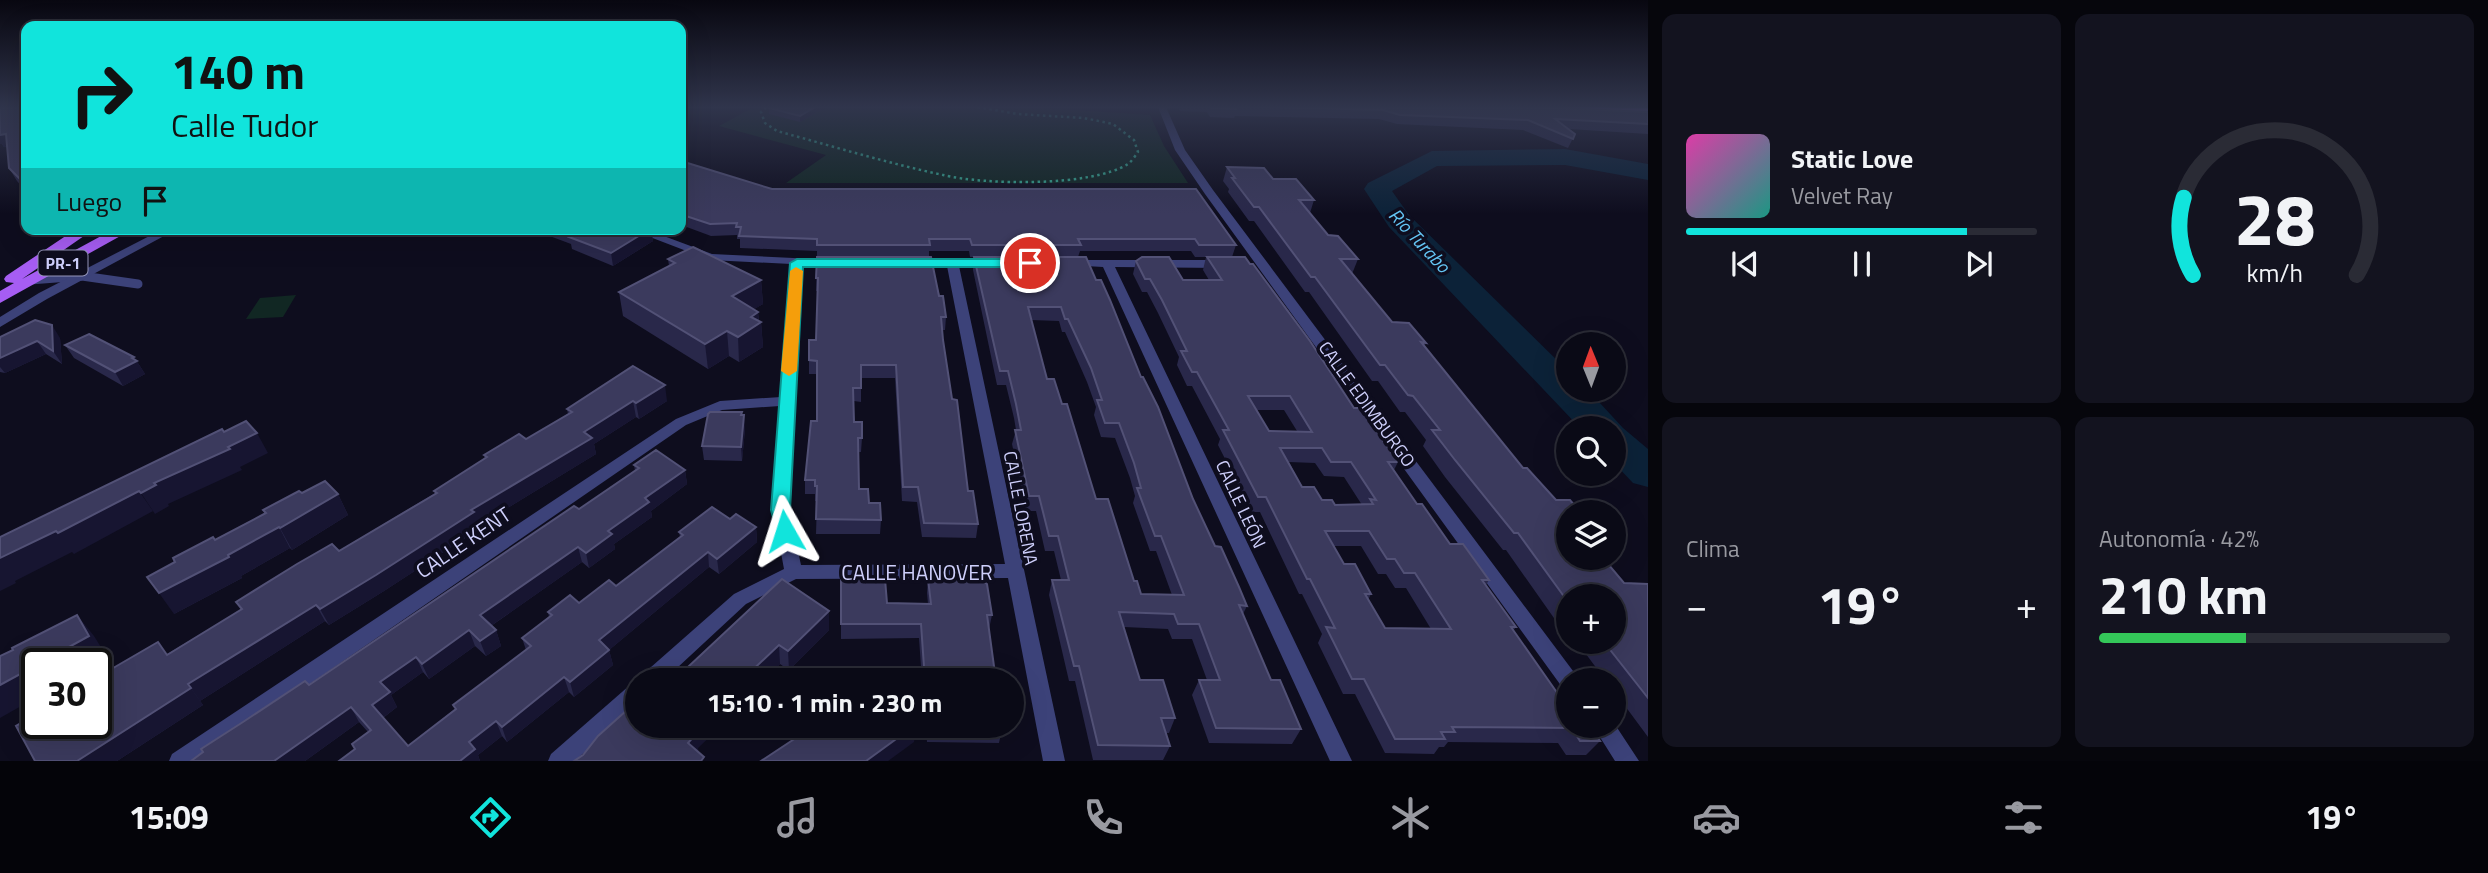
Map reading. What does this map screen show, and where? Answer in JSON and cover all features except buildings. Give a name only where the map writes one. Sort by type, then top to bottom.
[{"type":"main road","name":"PR-1","points":[[0,290],[34,262],[77,235]]},
{"type":"main road","name":"PR-1","points":[[0,298],[116,235]]},
{"type":"street","name":"CALLE EDIMBURGO","points":[[1177,143],[1202,192],[1251,264],[1559,668]]},
{"type":"street","points":[[1,327],[82,276],[161,235]]},
{"type":"street","points":[[650,235],[710,257],[797,263],[849,263]]},
{"type":"street","points":[[794,572],[781,510],[797,263]]},
{"type":"street","points":[[900,263],[1004,263]]},
{"type":"street","name":"CALLE LORENA","points":[[952,263],[1054,761]]},
{"type":"street","points":[[1056,263],[1251,264]]},
{"type":"street","name":"CALLE LEÓN","points":[[1107,263],[1341,761]]},
{"type":"street","name":"CALLE KENT","points":[[180,761],[681,422],[719,406],[786,401]]},
{"type":"street","name":"CALLE HANOVER","points":[[663,668],[740,599],[794,572],[1014,571]]},
{"type":"street","points":[[559,761],[625,702]]},
{"type":"street","points":[[1612,738],[1628,761]]},
{"type":"lane","points":[[30,280],[82,276],[138,284]]},
{"type":"path","points":[[820,143],[945,176],[1034,181],[1080,178],[1113,171],[1130,163],[1138,152],[1136,143]]},
{"type":"green space","points":[[780,143],[1162,143],[1188,183],[786,183],[826,155]]},
{"type":"green space","points":[[296,295],[283,317],[246,319],[260,298]]},
{"type":"waterway","name":"Río Turabo","points":[[1591,416],[1399,221],[1377,189],[1432,159],[1565,157],[1648,172]]},
{"type":"waterway","name":"Río Turabo","points":[[1626,451],[1648,473]]},
{"type":"slow traffic","points":[[789,371],[796,271]]},
{"type":"route","points":[[785,531],[781,510],[797,263],[1030,263]]}]
